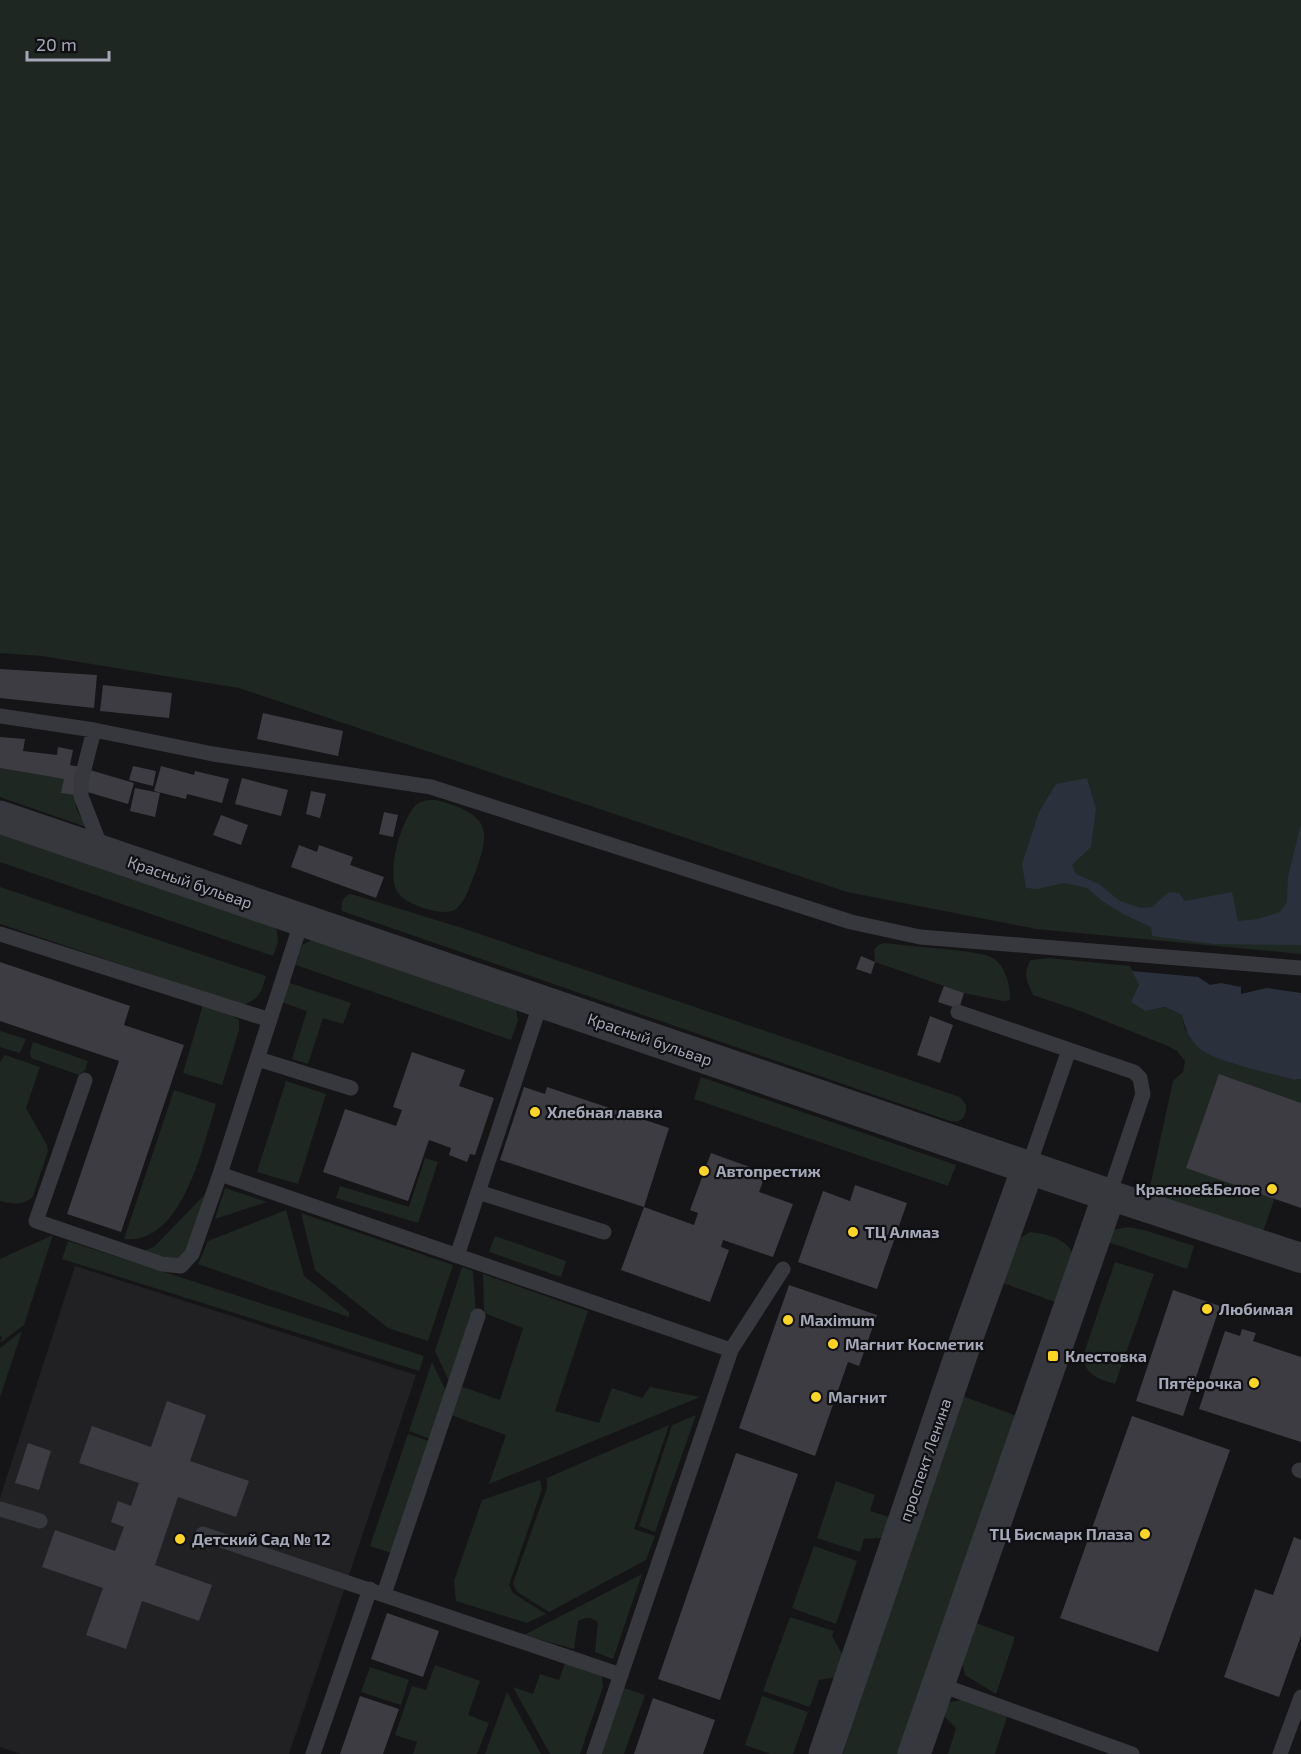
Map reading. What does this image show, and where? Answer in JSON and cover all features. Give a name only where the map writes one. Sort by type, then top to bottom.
[{"type":"street","name":"Красный бульвар","points":[[0,817],[1028,1168],[1301,1258]]},
{"type":"street","name":"проспект Ленина","points":[[825,1754],[963,1348],[1028,1168]]},
{"type":"street","points":[[914,1754],[1108,1195]]},
{"type":"lane","points":[[0,716],[94,730],[213,754],[431,787],[851,922],[920,937],[1301,968]]},
{"type":"lane","points":[[94,730],[81,781],[81,796],[104,852]]},
{"type":"lane","points":[[85,1080],[36,1221],[153,1261],[181,1266],[192,1254],[220,1174],[302,920]]},
{"type":"lane","points":[[0,934],[270,1020]]},
{"type":"lane","points":[[457,1256],[541,1002]]},
{"type":"lane","points":[[958,1012],[1134,1072],[1140,1078],[1143,1094],[1108,1195]]},
{"type":"lane","points":[[1028,1168],[1069,1050]]},
{"type":"lane","points":[[258,1059],[351,1088]]},
{"type":"lane","points":[[220,1174],[731,1350]]},
{"type":"lane","points":[[478,1192],[604,1232]]},
{"type":"lane","points":[[594,1754],[731,1350],[783,1269]]},
{"type":"lane","points":[[313,1754],[377,1591],[478,1316]]},
{"type":"lane","points":[[0,1509],[40,1521]]},
{"type":"lane","points":[[203,1534],[621,1675]]},
{"type":"lane","points":[[938,1684],[1132,1754]]},
{"type":"lane","points":[[1280,1754],[1301,1697]]},
{"type":"shaded area","points":[[0,0],[1301,0],[1301,954],[1036,929],[847,892],[239,688],[42,656],[0,653]]},
{"type":"shaded area","points":[[0,768],[64,779],[62,793],[75,795],[76,808],[86,827],[0,797]]},
{"type":"shaded area","points":[[1087,778],[1096,809],[1091,847],[1072,865],[1076,874],[1099,884],[1120,901],[1141,908],[1152,907],[1169,892],[1179,893],[1185,901],[1232,892],[1238,921],[1258,919],[1280,912],[1287,902],[1288,877],[1301,824],[1301,945],[1214,944],[1152,936],[1151,927],[1102,901],[1087,888],[1064,883],[1037,889],[1026,888],[1022,864],[1039,812],[1056,784]]},
{"type":"shaded area","points":[[436,800],[470,813],[479,821],[484,840],[482,853],[461,904],[456,909],[443,912],[416,905],[402,897],[394,884],[393,874],[396,848],[410,813],[417,804]]},
{"type":"shaded area","points":[[0,829],[267,921],[277,930],[278,942],[273,956],[0,862]]},
{"type":"shaded area","points":[[0,887],[266,976],[263,986],[256,997],[243,1005],[0,924]]},
{"type":"shaded area","points":[[351,894],[459,927],[960,1097],[966,1105],[965,1115],[961,1120],[950,1121],[342,911],[343,901]]},
{"type":"shaded area","points":[[312,940],[516,1010],[518,1020],[511,1040],[296,965],[302,945]]},
{"type":"shaded area","points":[[885,943],[991,957],[1004,971],[1010,1000],[1003,1001],[964,993],[875,962],[874,950],[878,945]]},
{"type":"shaded area","points":[[1048,958],[1130,966],[1139,985],[1146,1011],[1165,1007],[1182,1015],[1185,1030],[1234,1063],[1294,1080],[1301,1079],[1301,1133],[1286,1166],[1264,1229],[1259,1232],[1158,1198],[1151,1188],[1151,1182],[1173,1081],[1183,1072],[1185,1061],[1177,1051],[1168,1046],[1033,995],[1026,977],[1028,965],[1031,960]]},
{"type":"shaded area","points":[[1132,971],[1198,977],[1210,985],[1221,983],[1241,987],[1241,994],[1267,988],[1301,993],[1301,1079],[1294,1080],[1259,1071],[1206,1053],[1190,1037],[1182,1015],[1165,1007],[1146,1011],[1131,1002],[1139,985]]},
{"type":"shaded area","points":[[287,982],[351,1003],[343,1024],[323,1018],[308,1064],[292,1059],[307,1011],[281,1002]]},
{"type":"shaded area","points":[[203,1005],[226,1012],[239,1020],[239,1030],[222,1085],[183,1073]]},
{"type":"shaded area","points":[[0,1031],[26,1039],[20,1053],[0,1047]]},
{"type":"shaded area","points":[[33,1042],[88,1061],[85,1070],[79,1075],[31,1058]]},
{"type":"shaded area","points":[[5,1055],[40,1067],[26,1108],[47,1145],[48,1151],[33,1196],[18,1203],[0,1201],[0,1062]]},
{"type":"shaded area","points":[[701,1077],[956,1165],[948,1186],[694,1099]]},
{"type":"shaded area","points":[[286,1081],[326,1094],[298,1184],[257,1172]]},
{"type":"shaded area","points":[[174,1090],[216,1104],[204,1144],[187,1190],[161,1227],[144,1237],[124,1239]]},
{"type":"shaded area","points":[[425,1158],[438,1162],[418,1223],[336,1198],[340,1186],[409,1207]]},
{"type":"shaded area","points":[[211,1188],[181,1260],[140,1252],[154,1247]]},
{"type":"shaded area","points":[[225,1188],[267,1202],[215,1219]]},
{"type":"shaded area","points":[[286,1210],[304,1276],[349,1312],[349,1317],[198,1264],[208,1241]]},
{"type":"shaded area","points":[[301,1213],[453,1265],[428,1341],[388,1328],[315,1270]]},
{"type":"shaded area","points":[[1128,1227],[1194,1246],[1187,1269],[1105,1241],[1113,1230]]},
{"type":"shaded area","points":[[1030,1232],[1056,1238],[1071,1250],[1073,1256],[1058,1303],[1003,1283],[1020,1238]]},
{"type":"shaded area","points":[[53,1235],[24,1325],[0,1343],[2,1337],[0,1336],[0,1259]]},
{"type":"shaded area","points":[[495,1236],[566,1261],[561,1277],[489,1252]]},
{"type":"shaded area","points":[[68,1241],[424,1356],[419,1371],[62,1259]]},
{"type":"shaded area","points":[[1115,1262],[1154,1274],[1115,1384],[1093,1375],[1084,1363],[1083,1356]]},
{"type":"shaded area","name":"Детский Сад № 12","points":[[75,1266],[416,1375],[289,1754],[21,1754],[0,1747],[0,1498]]},
{"type":"shaded area","points":[[462,1267],[473,1271],[476,1316],[452,1388],[435,1351]]},
{"type":"shaded area","points":[[483,1274],[588,1311],[555,1411],[599,1423],[612,1388],[642,1398],[650,1387],[700,1397],[489,1484],[506,1435],[451,1415],[460,1386],[500,1400],[523,1328],[484,1313]]},
{"type":"shaded area","points":[[22,1331],[0,1397],[0,1348]]},
{"type":"shaded area","points":[[432,1362],[448,1395],[433,1440],[409,1431]]},
{"type":"shaded area","points":[[962,1396],[1017,1416],[900,1754],[843,1754]]},
{"type":"shaded area","points":[[696,1415],[655,1532],[639,1526],[672,1425]]},
{"type":"shaded area","points":[[669,1425],[634,1529],[655,1536],[646,1560],[549,1612],[516,1591],[513,1583],[547,1488],[547,1478]]},
{"type":"shaded area","points":[[408,1434],[432,1442],[394,1554],[370,1546]]},
{"type":"shaded area","points":[[540,1480],[542,1489],[509,1585],[513,1593],[546,1614],[527,1623],[456,1601],[454,1581],[482,1500]]},
{"type":"shaded area","points":[[836,1481],[875,1495],[870,1511],[889,1517],[882,1538],[864,1539],[860,1552],[817,1538]]},
{"type":"shaded area","points":[[814,1546],[857,1561],[836,1624],[792,1608]]},
{"type":"shaded area","points":[[642,1574],[613,1659],[595,1652],[598,1622],[591,1618],[578,1621],[574,1649],[524,1635]]},
{"type":"shaded area","points":[[790,1617],[834,1631],[832,1636],[843,1656],[836,1677],[819,1680],[810,1707],[763,1691]]},
{"type":"shaded area","points":[[973,1622],[1015,1637],[996,1694],[965,1675],[961,1658]]},
{"type":"shaded area","points":[[566,1660],[594,1670],[602,1677],[603,1687],[580,1754],[550,1754],[513,1687],[533,1694],[540,1674],[559,1680]]},
{"type":"shaded area","points":[[435,1665],[480,1681],[468,1715],[489,1723],[477,1754],[413,1754],[417,1742],[395,1735],[412,1686],[426,1690]]},
{"type":"shaded area","points":[[370,1667],[409,1680],[401,1705],[361,1692]]},
{"type":"shaded area","points":[[624,1688],[645,1695],[624,1754],[601,1754]]},
{"type":"shaded area","points":[[507,1692],[541,1754],[485,1754]]},
{"type":"shaded area","points":[[762,1696],[808,1712],[793,1754],[770,1754],[745,1745]]},
{"type":"shaded area","points":[[962,1700],[1007,1717],[995,1754],[948,1754],[956,1728],[943,1715],[950,1702]]},
{"type":"building","points":[[0,669],[97,675],[94,708],[0,698]]},
{"type":"building","points":[[103,685],[172,693],[169,718],[100,711]]},
{"type":"building","points":[[263,713],[343,731],[338,756],[257,739]]},
{"type":"building","points":[[0,737],[25,739],[23,751],[57,755],[58,747],[73,750],[70,765],[80,767],[75,795],[61,793],[64,779],[0,768]]},
{"type":"building","points":[[133,766],[156,771],[153,786],[129,780]]},
{"type":"building","points":[[161,766],[194,775],[195,771],[229,779],[222,803],[187,794],[186,799],[154,791]]},
{"type":"building","points":[[90,770],[134,783],[128,804],[84,791]]},
{"type":"building","points":[[242,778],[288,790],[281,816],[235,804]]},
{"type":"building","points":[[135,788],[160,793],[155,817],[130,811]]},
{"type":"building","points":[[311,791],[326,794],[320,818],[306,814]]},
{"type":"building","points":[[384,812],[398,815],[393,837],[379,834]]},
{"type":"building","points":[[221,815],[248,825],[241,845],[213,835]]},
{"type":"building","points":[[299,845],[317,852],[319,845],[353,857],[350,865],[384,877],[376,898],[291,867]]},
{"type":"building","points":[[861,956],[875,962],[871,974],[856,969]]},
{"type":"building","points":[[0,962],[130,1006],[124,1025],[184,1045],[121,1232],[67,1214],[119,1061],[0,1021]]},
{"type":"building","points":[[944,986],[964,993],[959,1009],[938,1002]]},
{"type":"building","points":[[930,1016],[953,1025],[940,1063],[917,1055]]},
{"type":"building","points":[[412,1052],[465,1070],[459,1086],[494,1098],[475,1155],[470,1154],[467,1162],[449,1155],[451,1148],[429,1140],[408,1201],[323,1172],[345,1109],[396,1126],[402,1110],[393,1107]]},
{"type":"building","points":[[1219,1074],[1301,1103],[1301,1208],[1186,1168]]},
{"type":"building","points":[[524,1087],[545,1094],[547,1087],[669,1128],[644,1207],[500,1160]]},
{"type":"building","points":[[711,1153],[766,1173],[759,1192],[793,1204],[773,1257],[723,1240],[721,1247],[729,1250],[710,1302],[621,1270],[644,1207],[694,1225],[698,1213],[690,1210]]},
{"type":"building","name":"ТЦ Алмаз","points":[[855,1185],[907,1203],[877,1289],[798,1262],[823,1191],[850,1201]]},
{"type":"building","points":[[789,1285],[877,1315],[859,1366],[848,1362],[815,1456],[739,1428]]},
{"type":"building","points":[[1173,1290],[1220,1306],[1183,1416],[1136,1401]]},
{"type":"building","name":"Пятёрочка","points":[[1242,1329],[1256,1333],[1253,1341],[1301,1357],[1301,1442],[1199,1409],[1225,1331],[1240,1336]]},
{"type":"building","points":[[167,1401],[206,1415],[190,1461],[249,1481],[236,1517],[178,1497],[155,1565],[212,1585],[199,1621],[142,1601],[126,1649],[86,1635],[103,1588],[42,1567],[55,1530],[115,1551],[124,1527],[111,1522],[118,1501],[131,1506],[139,1483],[79,1463],[92,1426],[151,1447]]},
{"type":"building","name":"ТЦ Бисмарк Плаза","points":[[1132,1416],[1230,1450],[1158,1652],[1060,1618]]},
{"type":"building","points":[[28,1443],[51,1451],[39,1490],[15,1483]]},
{"type":"building","points":[[736,1453],[798,1474],[720,1700],[658,1679]]},
{"type":"building","points":[[1294,1537],[1301,1540],[1301,1636],[1279,1697],[1224,1677],[1255,1589],[1273,1595]]},
{"type":"building","points":[[387,1613],[439,1631],[423,1677],[371,1659]]},
{"type":"building","points":[[360,1696],[399,1709],[383,1754],[340,1754]]},
{"type":"building","points":[[653,1698],[715,1720],[703,1754],[634,1754]]},
{"type":"place","name":"Хлебная лавка","points":[[535,1112]]},
{"type":"place","name":"Автопрестиж","points":[[704,1171]]},
{"type":"place","name":"Красное&Белое","points":[[1272,1189]]},
{"type":"place","name":"ТЦ Алмаз","points":[[853,1232]]},
{"type":"place","name":"Любимая","points":[[1207,1309]]},
{"type":"place","name":"Maximum","points":[[788,1320]]},
{"type":"place","name":"Магнит Косметик","points":[[833,1344]]},
{"type":"place","name":"Клестовка","points":[[1053,1356]]},
{"type":"place","name":"Пятёрочка","points":[[1254,1383]]},
{"type":"place","name":"Магнит","points":[[816,1397]]},
{"type":"place","name":"ТЦ Бисмарк Плаза","points":[[1145,1534]]},
{"type":"place","name":"Детский Сад № 12","points":[[180,1539]]}]
